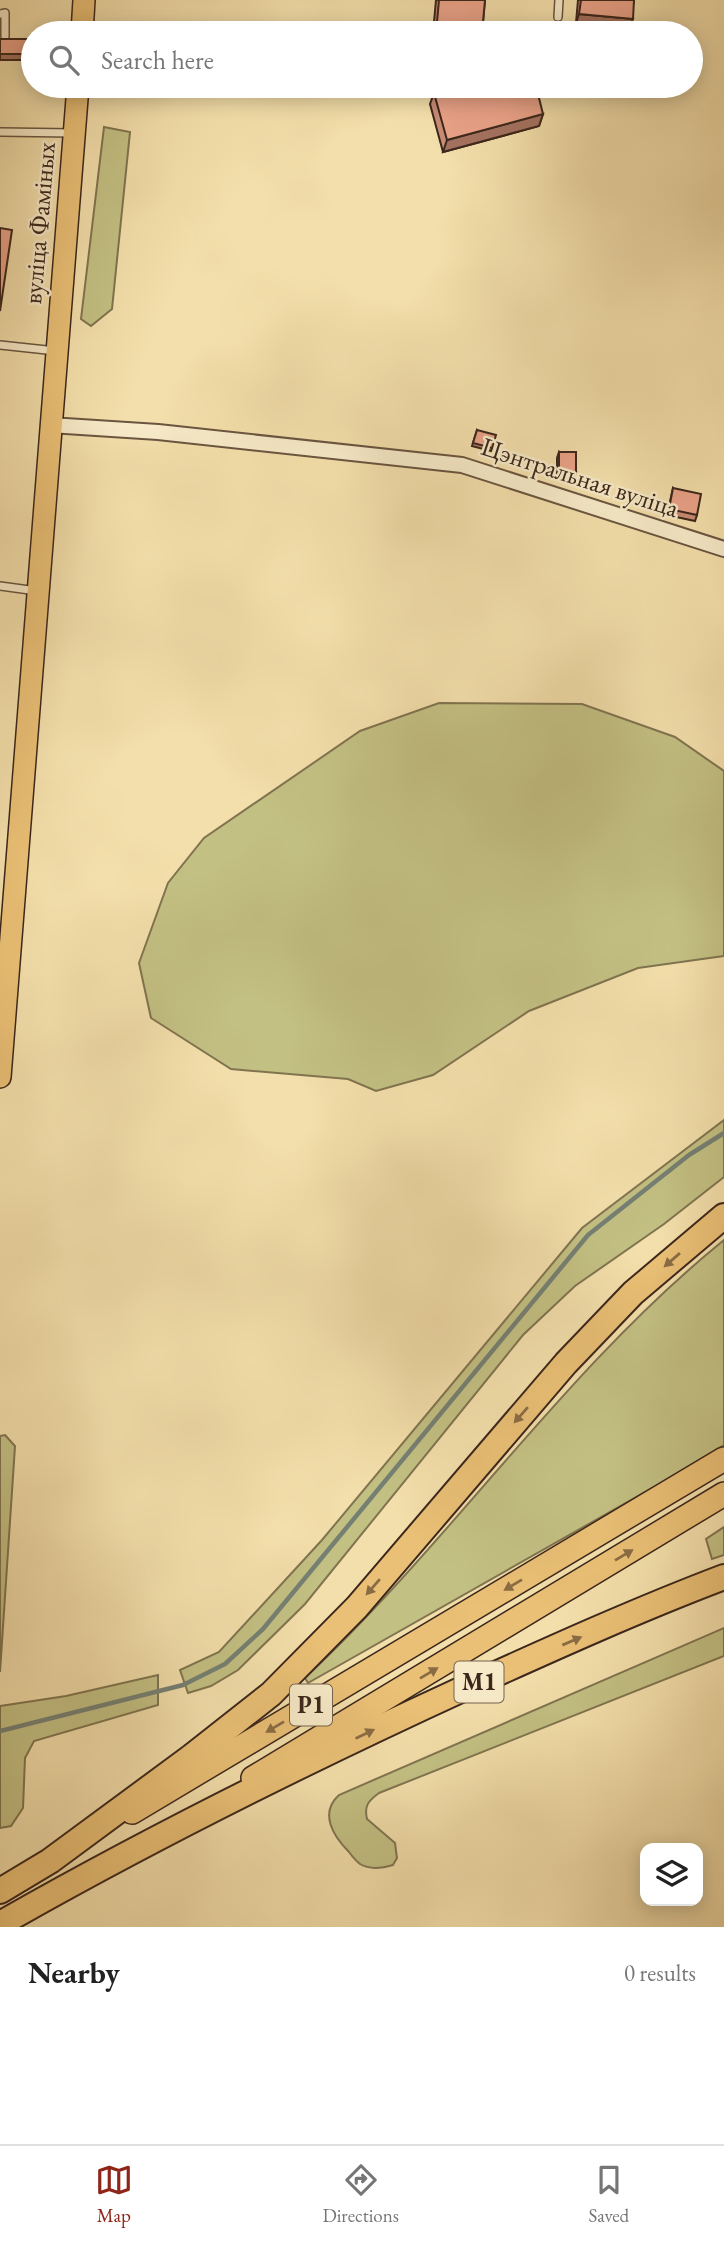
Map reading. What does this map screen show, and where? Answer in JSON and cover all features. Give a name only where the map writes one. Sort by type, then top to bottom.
[{"type":"highway","points":[[0,1891],[50,1861],[271,1694],[357,1607],[566,1363],[634,1293],[724,1216]]},
{"type":"highway","name":"Р1","points":[[50,1861],[724,1459]]},
{"type":"highway","name":"Р1","points":[[81,1878],[308,1746],[724,1494]]},
{"type":"highway","name":"М1","points":[[0,1924],[81,1878],[364,1734],[521,1662],[724,1577]]},
{"type":"main road","points":[[83,21],[84,0]]},
{"type":"main road","name":"вуліца Фаміных","points":[[0,1077],[77,98]]},
{"type":"street","name":"Цэнтральная вуліца","points":[[50,425],[158,432],[462,465],[724,549]]},
{"type":"lane","points":[[558,17],[559,0]]},
{"type":"lane","points":[[0,14],[5,13],[5,36]]},
{"type":"lane","points":[[0,132],[74,133]]},
{"type":"lane","points":[[0,345],[56,351]]},
{"type":"lane","points":[[0,586],[37,591]]},
{"type":"shaded area","points":[[104,127],[130,132],[112,309],[91,326],[81,319]]},
{"type":"shaded area","points":[[439,703],[582,704],[675,737],[724,771],[724,956],[638,968],[529,1011],[433,1075],[376,1091],[348,1079],[231,1069],[151,1018],[139,963],[168,883],[204,838],[360,731]]},
{"type":"shaded area","points":[[724,1120],[724,1177],[664,1224],[575,1286],[523,1335],[305,1604],[238,1670],[211,1686],[188,1693],[180,1670],[219,1652],[322,1540],[582,1228]]},
{"type":"shaded area","points":[[724,1240],[724,1445],[308,1683],[305,1678],[359,1625],[561,1398],[667,1290]]},
{"type":"shaded area","points":[[5,1435],[15,1446],[0,1672],[0,1436]]},
{"type":"shaded area","points":[[724,1527],[724,1555],[712,1559],[706,1539]]},
{"type":"shaded area","points":[[724,1628],[724,1656],[379,1793],[368,1804],[367,1819],[395,1843],[397,1858],[393,1865],[376,1868],[360,1864],[334,1832],[329,1817],[330,1809],[339,1795]]},
{"type":"shaded area","points":[[158,1675],[158,1705],[34,1741],[25,1758],[23,1808],[11,1826],[0,1828],[0,1706],[66,1696]]},
{"type":"building","points":[[439,0],[485,0],[483,21],[437,21]]},
{"type":"building","points":[[581,0],[634,0],[633,19],[579,14]]},
{"type":"building","points":[[0,39],[21,39],[21,54],[0,54]]},
{"type":"building","points":[[435,98],[539,98],[543,114],[447,140]]},
{"type":"building","points":[[0,228],[12,230],[0,311]]},
{"type":"building","points":[[477,430],[496,435],[492,448],[473,443]]},
{"type":"building","points":[[559,452],[576,452],[576,472],[559,472]]},
{"type":"building","points":[[673,488],[701,494],[697,515],[669,509]]},
{"type":"waterway","points":[[0,1731],[183,1685],[225,1664],[263,1629],[588,1235],[689,1155],[724,1133]]}]
